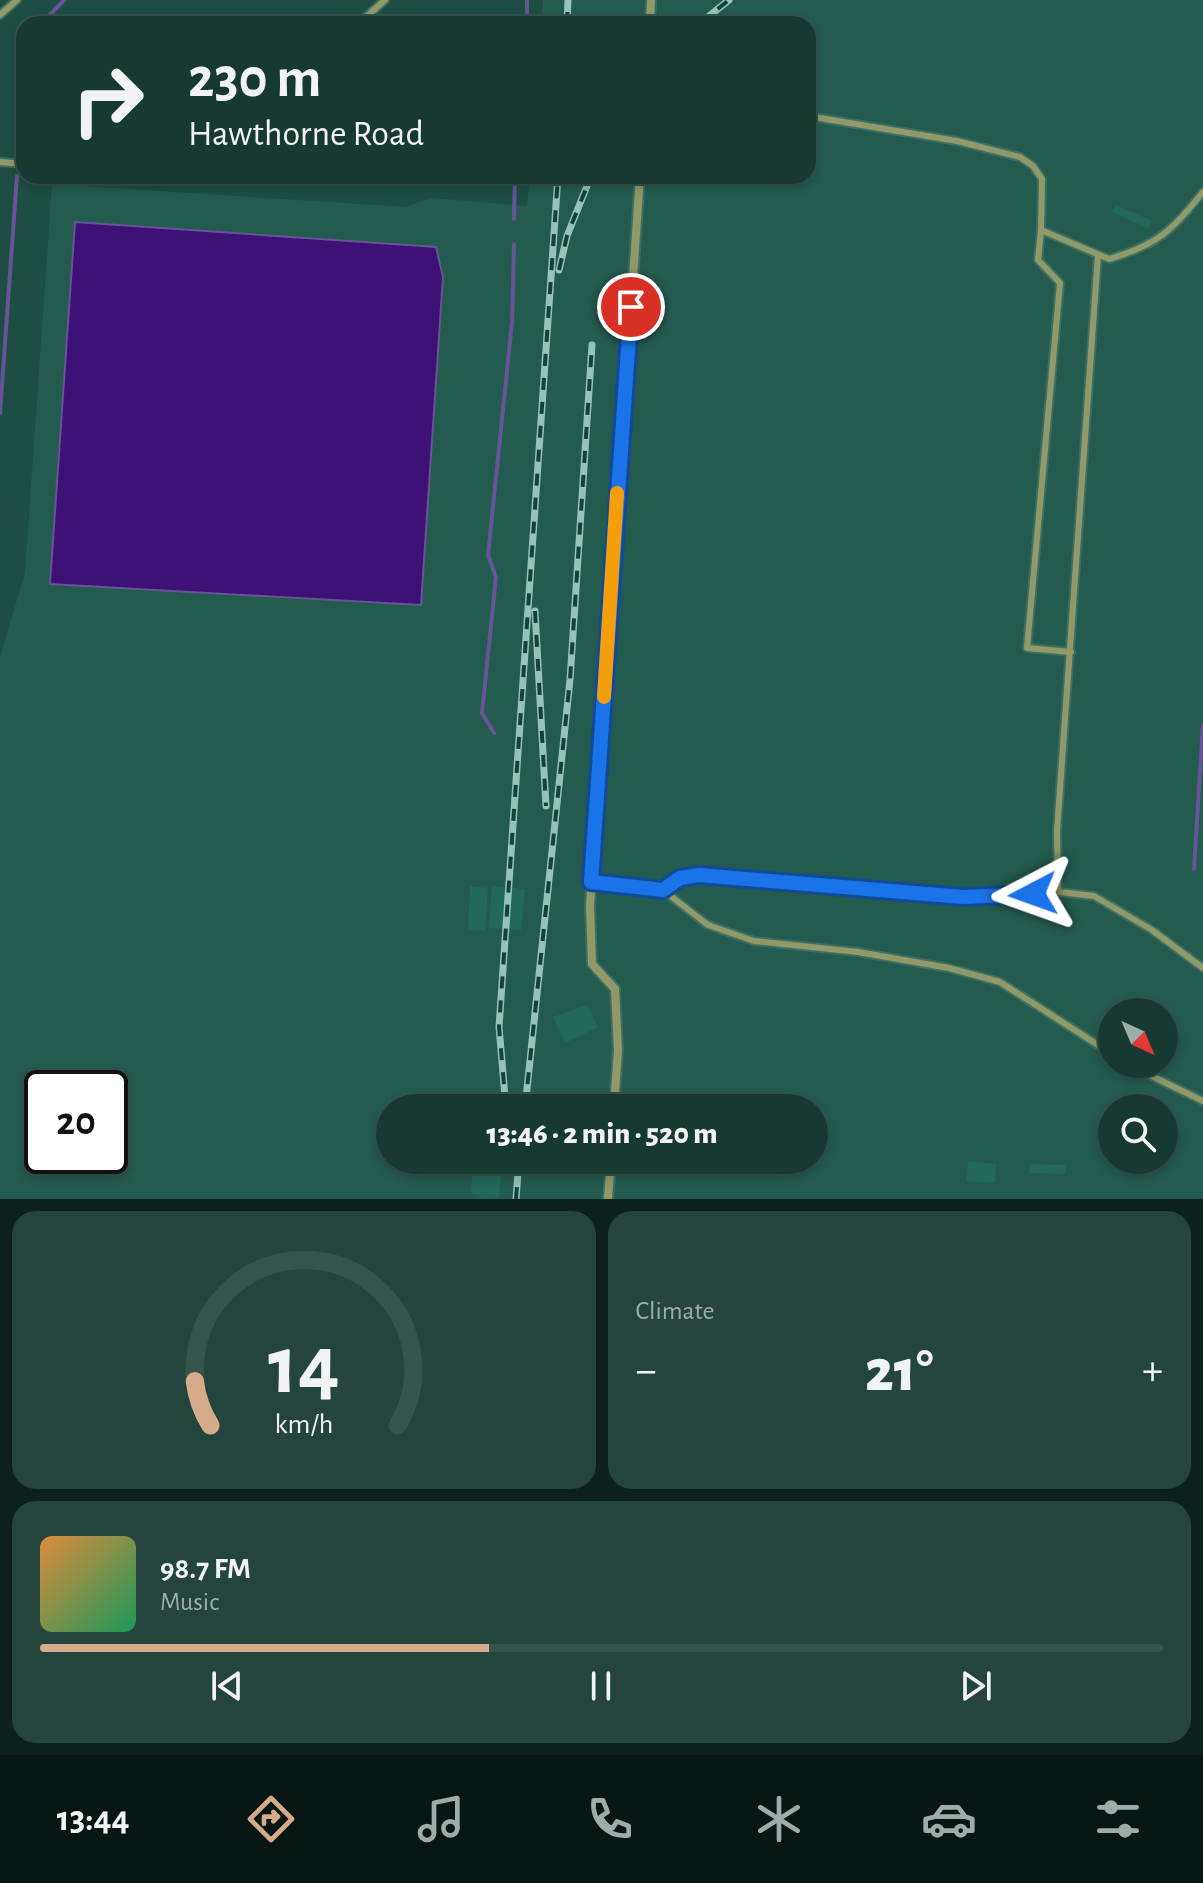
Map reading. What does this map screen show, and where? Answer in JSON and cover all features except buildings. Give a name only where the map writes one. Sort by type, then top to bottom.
[{"type":"street","points":[[615,1094],[618,1050],[615,989],[592,964],[591,882],[639,184]]},
{"type":"street","points":[[608,1199],[610,1174]]},
{"type":"lane","points":[[0,15],[17,0]]},
{"type":"lane","points":[[367,16],[385,0]]},
{"type":"lane","points":[[816,117],[957,141],[1020,157],[1033,166],[1042,179],[1038,260],[1060,283],[1027,648],[1071,652]]},
{"type":"lane","points":[[1041,230],[1109,259],[1156,242],[1173,230],[1203,192]]},
{"type":"lane","points":[[1058,892],[1057,831],[1098,255]]},
{"type":"lane","points":[[663,890],[680,878],[699,875],[963,897],[1058,892],[1094,896],[1152,930],[1203,968]]},
{"type":"lane","points":[[591,882],[663,890],[708,925],[754,941],[858,952],[949,968],[1000,982],[1098,1045]]},
{"type":"lane","points":[[1156,1078],[1203,1101]]},
{"type":"shaded area","points":[[543,0],[1203,0],[1203,1199],[0,1199],[0,657],[25,573],[52,184],[405,207],[431,198],[527,206],[529,184],[816,184],[816,16],[542,16]]},
{"type":"shaded area","points":[[75,222],[436,247],[443,277],[421,605],[50,584]]},
{"type":"waterway","points":[[49,16],[64,0]]},
{"type":"waterway","points":[[527,0],[527,16]]},
{"type":"waterway","points":[[0,413],[16,184]]},
{"type":"waterway","points":[[514,219],[515,184]]},
{"type":"waterway","points":[[494,733],[482,713],[496,577],[488,555],[512,322],[514,244]]},
{"type":"waterway","points":[[1194,869],[1203,725]]},
{"type":"railway","points":[[567,16],[568,0]]},
{"type":"railway","points":[[709,16],[729,0]]},
{"type":"railway","points":[[505,1094],[499,1027],[557,184]]},
{"type":"railway","points":[[559,270],[567,236],[588,184]]},
{"type":"railway","points":[[526,1094],[570,680],[592,345]]},
{"type":"railway","points":[[535,611],[546,806]]},
{"type":"railway","points":[[516,1199],[518,1174]]},
{"type":"slow traffic","points":[[604,697],[617,493]]},
{"type":"route","points":[[631,307],[591,882],[663,890],[680,878],[699,875],[963,897],[1033,894]]}]
